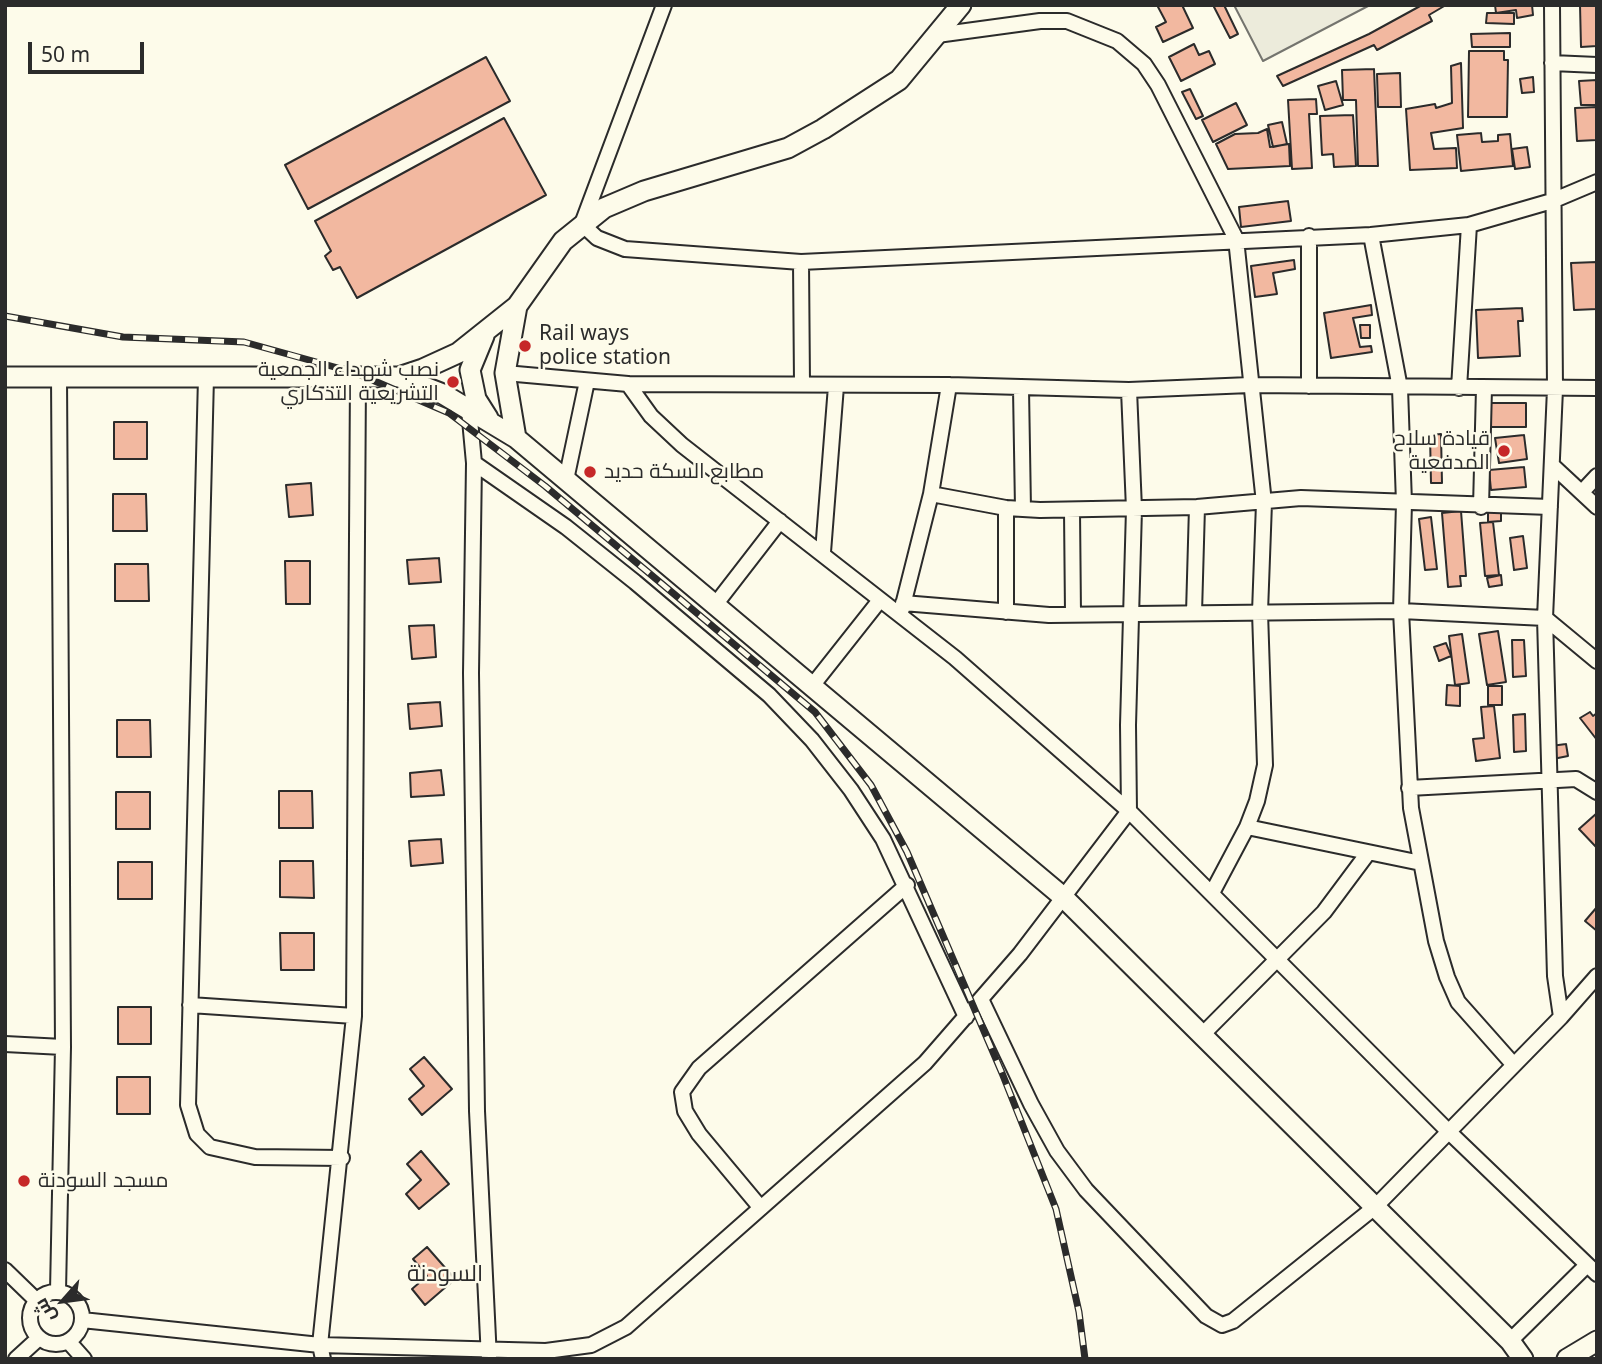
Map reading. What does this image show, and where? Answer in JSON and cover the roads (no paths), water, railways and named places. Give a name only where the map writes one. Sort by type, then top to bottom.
[{"type":"street","points":[[582,224],[664,5]]},
{"type":"street","points":[[5,377],[399,377],[458,353],[486,332],[517,306],[563,241],[604,208],[644,191],[788,148],[899,80],[961,5]]},
{"type":"street","points":[[1552,5],[1555,389],[1545,618],[1555,976],[1561,1017]]},
{"type":"street","points":[[937,35],[1040,21],[1067,21],[1117,41],[1144,64],[1158,85],[1236,239],[1264,503],[1260,612],[1265,765],[1257,801],[1247,827],[1212,894]]},
{"type":"street","points":[[1552,63],[1597,65]]},
{"type":"street","points":[[582,224],[597,238],[625,249],[801,262],[1371,234],[1469,225],[1552,201],[1597,182]]},
{"type":"street","points":[[1459,388],[1469,225]]},
{"type":"street","points":[[1371,234],[1400,388],[1404,503],[1401,611],[1409,788],[1421,863],[1436,941],[1458,1002],[1513,1064]]},
{"type":"street","points":[[1309,236],[1309,386]]},
{"type":"street","points":[[801,262],[802,384]]},
{"type":"street","points":[[516,438],[505,373],[517,306]]},
{"type":"street","points":[[486,332],[470,370],[476,399],[489,420]]},
{"type":"street","points":[[505,373],[628,384],[948,385],[1129,390],[1250,386],[1597,388]]},
{"type":"street","points":[[58,1291],[63,1047],[59,376]]},
{"type":"street","points":[[206,377],[188,1105],[197,1134],[210,1147],[255,1157],[342,1158]]},
{"type":"street","points":[[322,1352],[354,1016],[358,377]]},
{"type":"street","points":[[399,377],[470,409],[516,438],[1062,896],[1510,1340],[1523,1359]]},
{"type":"street","points":[[566,480],[587,381]]},
{"type":"street","points":[[628,384],[651,415],[682,445],[823,552],[880,600],[902,609],[1129,811],[1448,1131],[1592,1269],[1510,1340]]},
{"type":"street","points":[[902,609],[931,494],[948,385]]},
{"type":"street","points":[[823,552],[836,386]]},
{"type":"street","points":[[1481,507],[1484,388]]},
{"type":"street","points":[[1021,389],[1023,509]]},
{"type":"street","points":[[82,1320],[322,1352],[489,1354],[591,1345],[626,1327],[925,1063],[1020,954],[1129,811],[1128,725],[1134,509],[1129,390]]},
{"type":"street","points":[[470,409],[474,463],[471,673],[477,1084],[489,1354]]},
{"type":"street","points":[[474,463],[566,527],[769,695],[812,740],[851,790],[907,885],[966,1017]]},
{"type":"street","points":[[1553,466],[1597,507]]},
{"type":"street","points":[[1581,492],[1597,476]]},
{"type":"street","points":[[931,494],[1006,508],[1072,511],[1197,507],[1301,498],[1481,507],[1550,507]]},
{"type":"street","points":[[1194,613],[1197,507]]},
{"type":"street","points":[[1006,508],[1006,612]]},
{"type":"street","points":[[1072,511],[1073,614]]},
{"type":"street","points":[[715,605],[780,521]]},
{"type":"street","points":[[812,686],[880,600]]},
{"type":"street","points":[[902,609],[1073,614],[1401,611],[1545,618],[1597,662]]},
{"type":"street","points":[[1409,788],[1576,779],[1597,792]]},
{"type":"street","points":[[1247,827],[1421,863]]},
{"type":"street","points":[[1202,1035],[1324,912],[1368,853]]},
{"type":"street","points":[[760,1207],[699,1134],[685,1111],[682,1092],[699,1068],[907,885]]},
{"type":"street","points":[[981,999],[1031,1104],[1064,1161],[1086,1190],[1206,1316],[1222,1325],[1233,1321],[1375,1207],[1561,1017],[1597,976]]},
{"type":"street","points":[[190,1005],[354,1016]]},
{"type":"street","points":[[5,1044],[63,1047]]},
{"type":"street","points":[[5,1270],[36,1300]]},
{"type":"street","points":[[58,1291],[76,1300],[82,1320],[78,1332],[68,1341],[58,1344],[39,1338],[30,1323],[29,1315],[36,1300],[46,1293],[58,1291]]},
{"type":"street","points":[[16,1359],[39,1338]]},
{"type":"street","points":[[68,1341],[84,1359]]},
{"type":"street","points":[[1567,1359],[1597,1341]]},
{"type":"railway","points":[[5,316],[123,337],[244,342],[356,373],[449,413],[545,486],[815,712],[871,785],[907,852],[1002,1073],[1056,1209],[1079,1312],[1085,1359]]},
{"type":"place","name":"Rail ways police station","points":[[525,346]]},
{"type":"place","name":"نصب شهداء الجمعية التشريعية التذكاري","points":[[453,382]]},
{"type":"place","name":"قيادة سلاح المدفعية","points":[[1504,451]]},
{"type":"place","name":"مطابع السكة حديد","points":[[590,472]]},
{"type":"place","name":"مسجد السودنة","points":[[24,1181]]},
{"type":"district","name":"السودنة","points":[[445,1274]]}]
